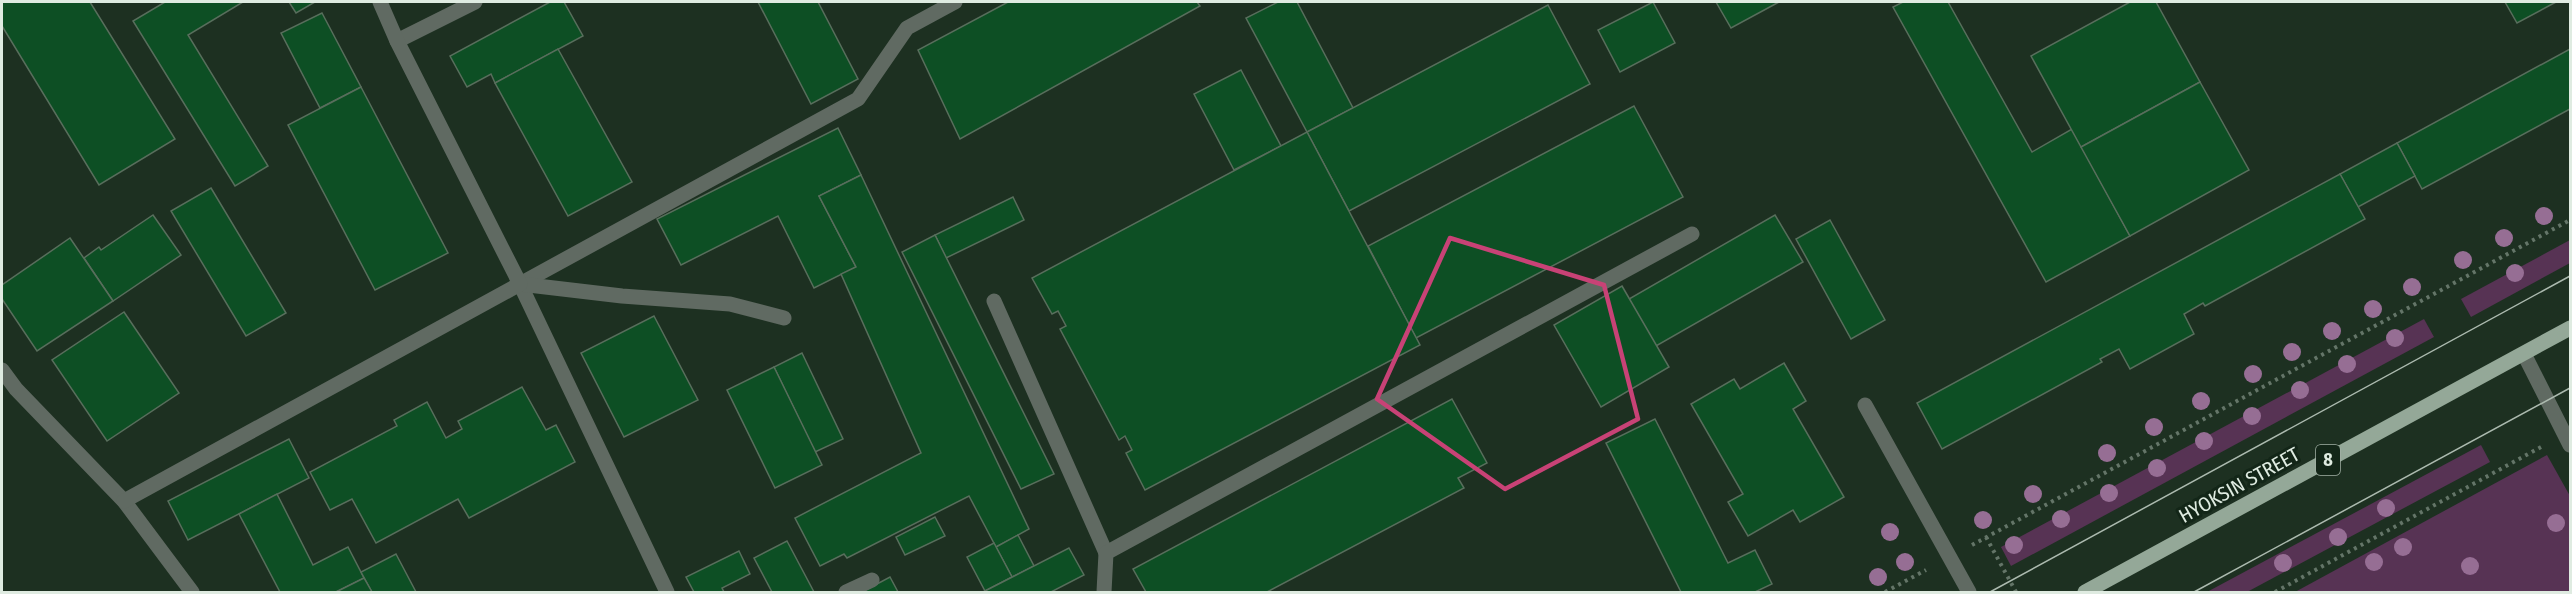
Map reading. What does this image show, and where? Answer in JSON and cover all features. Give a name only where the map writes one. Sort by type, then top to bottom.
[{"type":"main road","name":"HYOKSIN STREET","points":[[2085,592],[2571,328]]},
{"type":"street","points":[[380,2],[397,41],[520,284],[667,592]]},
{"type":"street","points":[[397,41],[475,2]]},
{"type":"street","points":[[124,501],[858,99],[907,28],[955,2]]},
{"type":"street","points":[[1106,553],[1692,234]]},
{"type":"street","points":[[520,284],[622,296],[730,304],[784,318]]},
{"type":"street","points":[[994,301],[1106,553],[1104,592]]},
{"type":"street","points":[[2523,354],[2568,439]]},
{"type":"street","points":[[2,370],[16,389],[124,501],[192,592]]},
{"type":"street","points":[[1866,405],[1969,592]]},
{"type":"street","points":[[846,592],[872,580]]},
{"type":"path","points":[[1885,592],[2571,220]]},
{"type":"path","points":[[2275,592],[2506,468],[2568,439]]},
{"type":"path","points":[[1986,537],[2016,592]]},
{"type":"highlighted area","points":[[1450,238],[1604,285],[1638,419],[1505,489],[1377,399]]},
{"type":"shaded area","points":[[2570,240],[2570,263],[2471,317],[2461,299]]},
{"type":"shaded area","points":[[2424,319],[2434,337],[2011,566],[2001,547]]},
{"type":"shaded area","points":[[2481,445],[2490,462],[2247,592],[2207,592]]},
{"type":"shaded area","points":[[2547,455],[2570,496],[2570,592],[2295,592]]},
{"type":"building","points":[[2,2],[90,2],[175,139],[99,185],[2,26]]},
{"type":"building","points":[[165,2],[243,2],[188,35],[268,166],[235,186],[133,21]]},
{"type":"building","points":[[289,2],[315,2],[296,13]]},
{"type":"building","points":[[550,2],[564,2],[583,36],[495,83],[491,74],[467,87],[450,56]]},
{"type":"building","points":[[758,2],[818,2],[858,79],[811,104]]},
{"type":"building","points":[[1008,2],[1197,2],[1200,6],[960,139],[918,50]]},
{"type":"building","points":[[1278,2],[1297,2],[1353,108],[1307,132],[1246,18]]},
{"type":"building","points":[[1653,2],[1675,43],[1620,72],[1598,30]]},
{"type":"building","points":[[1716,2],[1779,2],[1731,28]]},
{"type":"building","points":[[1903,2],[1948,2],[2032,152],[2072,129],[2130,236],[2046,282],[1893,7]]},
{"type":"building","points":[[2130,2],[2156,2],[2200,82],[2081,147],[2031,56]]},
{"type":"building","points":[[2505,2],[2556,2],[2517,23]]},
{"type":"building","points":[[1548,5],[1590,84],[1349,211],[1307,132]]},
{"type":"building","points":[[322,13],[361,87],[320,108],[281,33]]},
{"type":"building","points":[[558,49],[632,182],[568,216],[495,83]]},
{"type":"building","points":[[2570,49],[2570,109],[2422,189],[2397,143]]},
{"type":"building","points":[[1241,70],[1281,146],[1234,170],[1194,94]]},
{"type":"building","points":[[2200,82],[2249,170],[2130,236],[2081,147]]},
{"type":"building","points":[[361,87],[448,253],[375,290],[288,125]]},
{"type":"building","points":[[1634,106],[1683,197],[1416,338],[1368,246]]},
{"type":"building","points":[[838,128],[861,175],[819,196],[856,267],[814,288],[778,216],[681,265],[657,219]]},
{"type":"building","points":[[1307,132],[1420,345],[1145,490],[1126,453],[1132,450],[1125,436],[1119,440],[1060,329],[1066,326],[1058,311],[1052,314],[1032,278]]},
{"type":"building","points":[[2397,143],[2415,176],[2358,207],[2340,174]]},
{"type":"building","points":[[2340,174],[2365,219],[2205,306],[2203,303],[2184,314],[2194,334],[2130,369],[2119,349],[2100,359],[2102,362],[1942,449],[1917,403]]},
{"type":"building","points":[[861,175],[1029,529],[996,547],[969,496],[847,558],[844,554],[820,566],[795,518],[921,453],[841,274],[856,267],[819,196]]},
{"type":"building","points":[[211,188],[286,313],[246,336],[171,211]]},
{"type":"building","points":[[1013,197],[1024,220],[946,258],[935,235]]},
{"type":"building","points":[[153,215],[181,255],[113,301],[84,258],[99,247],[101,250]]},
{"type":"building","points":[[1775,215],[1803,262],[1656,346],[1629,299]]},
{"type":"building","points":[[1830,220],[1885,320],[1851,339],[1796,239]]},
{"type":"building","points":[[935,235],[1054,474],[1021,489],[902,252]]},
{"type":"building","points":[[70,238],[113,301],[37,351],[2,299],[2,285]]},
{"type":"building","points":[[1622,286],[1669,367],[1601,407],[1554,325]]},
{"type":"building","points":[[124,312],[179,393],[107,441],[52,360]]},
{"type":"building","points":[[654,316],[698,400],[624,437],[581,353]]},
{"type":"building","points":[[802,353],[843,439],[815,452],[774,367]]},
{"type":"building","points":[[1784,363],[1806,401],[1793,409],[1844,497],[1800,522],[1793,510],[1748,536],[1728,502],[1743,494],[1691,404],[1734,379],[1740,389]]},
{"type":"building","points":[[774,367],[822,465],[775,488],[727,390]]},
{"type":"building","points":[[522,387],[546,430],[556,425],[575,462],[469,518],[458,499],[376,543],[352,499],[330,510],[310,472],[397,426],[394,420],[427,402],[446,438],[462,429],[458,421]]},
{"type":"building","points":[[1452,399],[1487,463],[1458,478],[1464,488],[1267,592],[1146,592],[1133,569]]},
{"type":"building","points":[[1655,419],[1728,563],[1755,550],[1772,584],[1755,592],[1681,592],[1606,443]]},
{"type":"building","points":[[289,439],[309,478],[188,540],[168,501]]},
{"type":"building","points":[[277,494],[313,565],[348,547],[364,578],[336,592],[280,592],[239,514]]},
{"type":"building","points":[[935,517],[945,536],[905,555],[896,537]]},
{"type":"building","points":[[1018,535],[1034,566],[1012,577],[996,547]]},
{"type":"building","points":[[787,541],[814,592],[772,592],[754,558]]},
{"type":"building","points":[[994,543],[1012,577],[985,591],[967,557]]},
{"type":"building","points":[[1069,548],[1084,575],[1051,592],[983,592]]},
{"type":"building","points":[[739,551],[750,574],[722,588],[724,592],[694,592],[686,577]]},
{"type":"building","points":[[396,554],[416,592],[372,592],[361,572]]},
{"type":"building","points":[[890,577],[898,592],[862,592]]},
{"type":"building","points":[[364,578],[372,592],[336,592]]},
{"type":"tram line","points":[[1990,592],[2570,276]]},
{"type":"tram line","points":[[2194,592],[2570,388]]}]
